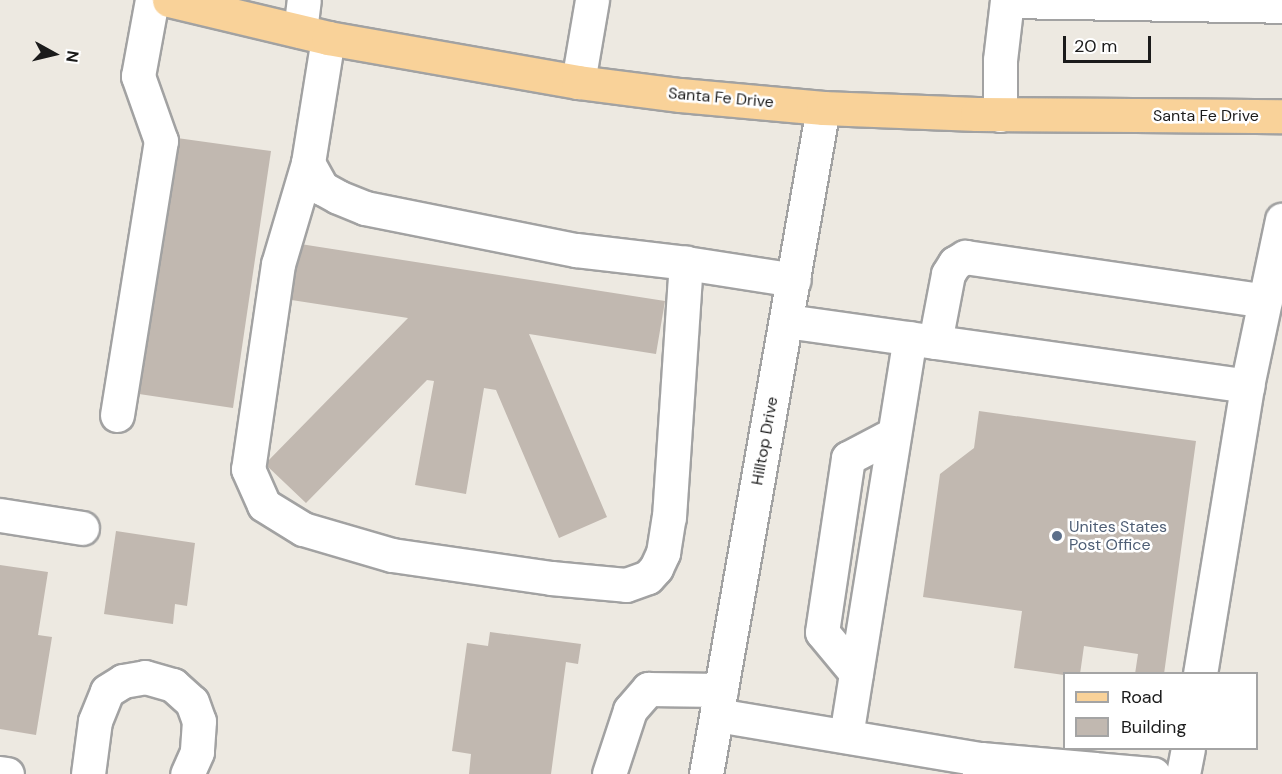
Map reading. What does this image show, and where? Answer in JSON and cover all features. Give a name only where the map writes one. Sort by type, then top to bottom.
[{"type":"main road","name":"Santa Fe Drive","points":[[169,0],[311,23],[578,82],[823,108],[1000,115],[1282,116]]},
{"type":"street","points":[[117,415],[161,141],[138,76],[152,0]]},
{"type":"street","points":[[578,82],[592,0]]},
{"type":"street","points":[[1000,115],[1000,60],[1008,1],[1282,6]]},
{"type":"street","points":[[311,23],[308,163],[278,264],[248,469],[264,506],[303,529],[392,555],[551,578],[626,585],[648,577],[656,568],[663,553],[669,517],[686,263]]},
{"type":"street","name":"Hilltop Drive","points":[[706,774],[823,108]]},
{"type":"street","points":[[308,163],[322,188],[365,208],[576,250],[686,263],[794,280]]},
{"type":"street","points":[[1200,672],[1247,386],[1282,220]]},
{"type":"street","points":[[846,736],[856,673],[822,632],[848,458],[894,434],[922,340],[948,274],[955,263],[965,257],[1265,301]]},
{"type":"street","points":[[786,321],[1247,386]]},
{"type":"street","points":[[0,515],[82,528]]},
{"type":"street","points":[[88,774],[95,721],[107,691],[123,681],[145,677],[173,685],[192,702],[199,721],[196,752],[187,774]]},
{"type":"street","points":[[609,774],[630,710],[648,689],[719,702],[846,736],[980,766],[1153,774]]},
{"type":"street","points":[[1184,774],[1188,750]]},
{"type":"street","points":[[0,773],[7,774]]},
{"type":"building","points":[[177,138],[271,151],[233,408],[139,394]]},
{"type":"building","points":[[294,243],[665,301],[656,354],[529,334],[607,517],[559,538],[496,390],[484,388],[466,494],[415,485],[434,381],[427,380],[306,503],[265,464],[408,318],[285,299]]},
{"type":"building","name":"Unites States Post Office","points":[[979,411],[1196,441],[1164,672],[1135,672],[1138,654],[1084,646],[1080,672],[1063,672],[1063,675],[1014,668],[1022,611],[923,597],[940,474],[974,448]]},
{"type":"building","points":[[116,531],[195,543],[187,606],[175,604],[173,624],[104,614]]},
{"type":"building","points":[[0,565],[48,572],[38,635],[52,637],[36,735],[0,729]]},
{"type":"building","points":[[490,632],[581,644],[578,664],[566,662],[551,774],[469,774],[471,754],[452,751],[467,643],[488,646]]},
{"type":"place","name":"Unites States Post Office","points":[[1057,536]]}]
